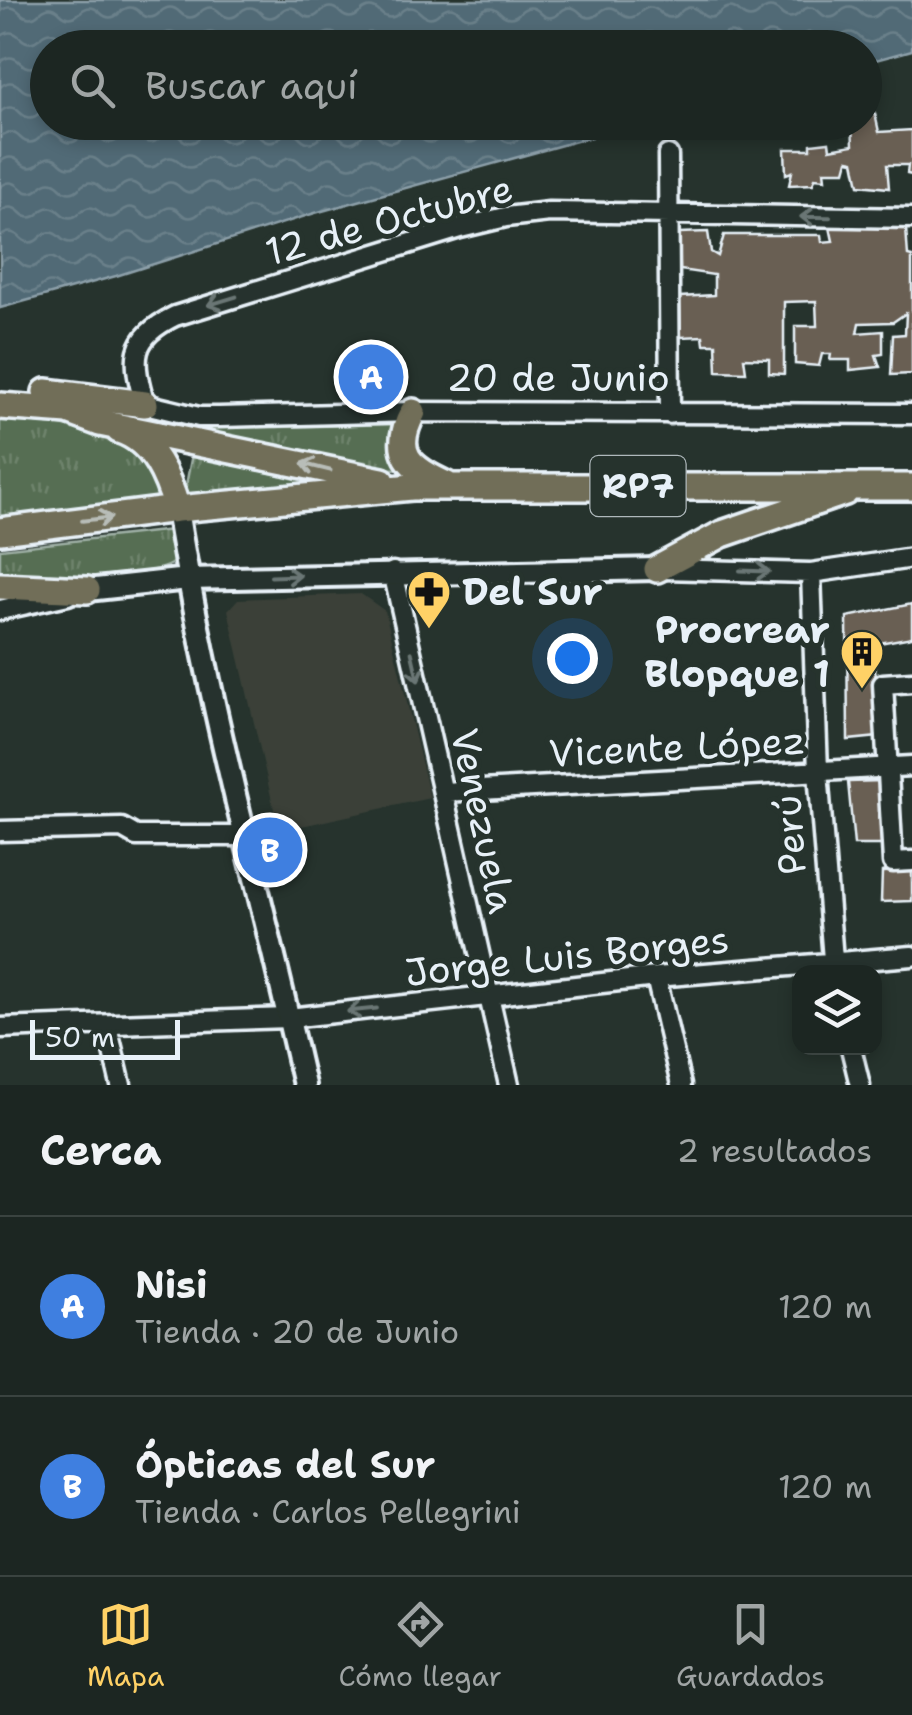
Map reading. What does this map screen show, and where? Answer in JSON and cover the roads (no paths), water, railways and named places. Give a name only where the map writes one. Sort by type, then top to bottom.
[{"type":"main road","points":[[0,403],[16,394],[45,392],[145,404]]},
{"type":"main road","name":"RP7","points":[[0,403],[68,411],[100,423],[194,428],[412,487]]},
{"type":"main road","points":[[412,412],[401,445],[405,456],[431,478],[452,487]]},
{"type":"main road","points":[[100,423],[128,432],[162,466],[177,509]]},
{"type":"main road","points":[[177,509],[180,456],[194,428]]},
{"type":"main road","points":[[657,569],[722,534],[864,486]]},
{"type":"main road","name":"RP7","points":[[0,531],[177,509],[412,487],[912,486]]},
{"type":"main road","points":[[0,586],[88,590]]},
{"type":"street","points":[[668,156],[670,414]]},
{"type":"street","name":"12 de Octubre","points":[[145,404],[136,372],[138,350],[155,325],[460,228],[549,212],[912,218]]},
{"type":"street","name":"20 de Junio","points":[[145,404],[194,428],[412,412],[912,414]]},
{"type":"street","points":[[177,509],[188,579],[244,836],[304,1085]]},
{"type":"street","points":[[0,610],[88,590],[188,579],[657,569],[812,573],[912,558]]},
{"type":"street","name":"Venezuela","points":[[393,572],[509,1085]]},
{"type":"street","name":"Perú","points":[[812,573],[818,772],[833,965]]},
{"type":"street","points":[[912,682],[884,684],[893,862],[912,861]]},
{"type":"street","name":"Vicente López","points":[[445,792],[912,766]]},
{"type":"street","points":[[0,831],[122,828],[136,836],[244,836]]},
{"type":"street","name":"Jorge Luis Borges","points":[[853,965],[912,956]]},
{"type":"street","name":"Jorge Luis Borges","points":[[0,1028],[289,1018],[656,978],[792,970]]},
{"type":"street","points":[[656,978],[681,1085]]},
{"type":"street","points":[[107,1026],[121,1085]]},
{"type":"street","points":[[854,1055],[860,1085]]},
{"type":"water","points":[[0,0],[912,0],[912,50],[882,58],[882,30],[30,30],[30,140],[580,140],[315,213],[0,308]]},
{"type":"place","name":"Nisi","points":[[371,377]]},
{"type":"place","name":"Del Sur","points":[[429,630]]},
{"type":"place","name":"Procrear Blopque 1","points":[[862,690]]},
{"type":"place","name":"Ópticas del Sur","points":[[270,850]]}]
